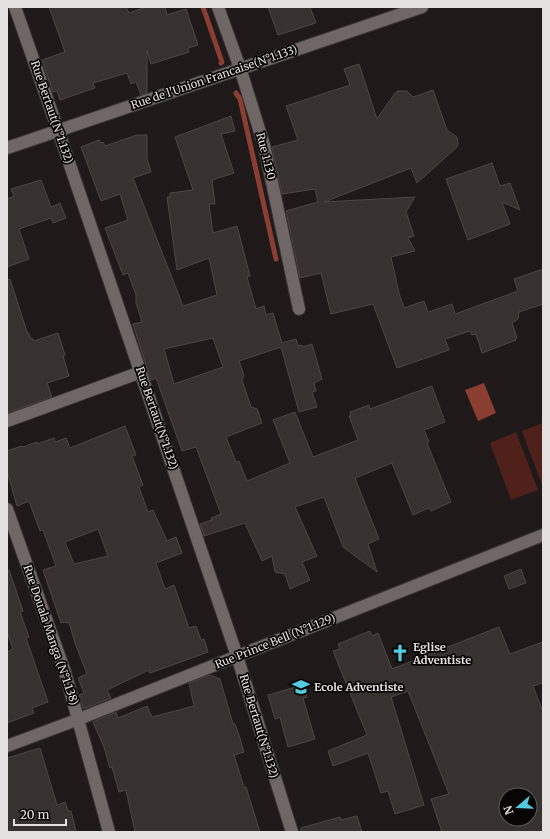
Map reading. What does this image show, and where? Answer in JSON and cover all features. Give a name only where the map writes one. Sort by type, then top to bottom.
[{"type":"street","name":"Rue Bertaut(N°1.132)","points":[[15,7],[237,656],[292,832]]},
{"type":"street","name":"Rue 1.130","points":[[218,7],[240,68],[264,145],[299,309]]},
{"type":"street","name":"Rue de l'Union Francaise(N°1.133)","points":[[7,148],[420,7]]},
{"type":"street","points":[[7,421],[141,372]]},
{"type":"street","name":"Rue Douala Manga (N°1.138)","points":[[7,509],[65,672],[109,832]]},
{"type":"street","name":"Rue Prince Bell (N°1.129)","points":[[7,746],[79,719],[543,535]]},
{"type":"shaded area","points":[[484,383],[496,413],[478,421],[465,390]]},
{"type":"shaded area","points":[[543,423],[543,488],[522,431]]},
{"type":"shaded area","points":[[516,432],[538,490],[511,500],[490,443]]},
{"type":"building","points":[[49,7],[126,7],[129,13],[146,7],[165,7],[167,15],[186,9],[198,45],[188,48],[189,52],[151,64],[147,51],[147,93],[141,95],[136,82],[131,84],[127,73],[93,83],[95,88],[60,100],[57,91],[53,92],[42,60],[65,52]]},
{"type":"building","points":[[268,7],[310,7],[316,23],[278,35]]},
{"type":"building","points":[[359,64],[377,119],[398,91],[407,91],[413,97],[433,90],[447,130],[457,137],[458,144],[456,148],[417,183],[411,168],[324,202],[415,197],[406,212],[414,236],[408,238],[415,251],[391,257],[404,308],[424,301],[428,312],[452,304],[455,314],[518,291],[514,279],[543,269],[543,304],[519,312],[518,319],[512,323],[517,338],[515,339],[516,340],[482,353],[476,334],[472,335],[470,331],[445,339],[449,350],[397,368],[373,304],[331,314],[321,273],[300,278],[286,211],[318,202],[315,189],[282,194],[272,147],[298,140],[286,106],[350,85],[344,69]]},
{"type":"building","points":[[231,116],[235,131],[221,134],[234,173],[212,180],[215,204],[209,204],[213,233],[237,226],[250,276],[247,277],[256,309],[264,306],[266,315],[273,313],[282,343],[296,339],[298,346],[302,345],[303,347],[312,344],[322,379],[314,383],[316,391],[312,392],[317,407],[299,412],[281,347],[239,361],[244,375],[242,380],[251,407],[257,409],[262,423],[226,437],[236,462],[239,461],[247,481],[290,463],[273,420],[295,412],[313,457],[358,440],[349,416],[351,416],[350,412],[369,405],[370,409],[432,386],[445,422],[424,430],[429,442],[427,443],[451,502],[431,511],[429,508],[413,515],[392,463],[355,478],[379,539],[368,544],[377,572],[343,547],[324,497],[295,507],[317,556],[302,562],[310,580],[290,589],[285,574],[275,572],[272,556],[262,561],[245,523],[204,536],[200,524],[212,520],[211,518],[221,514],[196,447],[182,451],[156,378],[151,380],[133,324],[142,322],[136,303],[136,295],[128,273],[123,275],[105,228],[128,220],[120,194],[101,201],[81,147],[99,140],[100,143],[103,142],[105,146],[137,135],[147,135],[147,158],[151,172],[133,178],[183,306],[217,295],[209,258],[177,270],[167,197],[170,197],[170,193],[193,190],[175,137]],"holes":[[[213,338],[223,367],[174,384],[164,349]]]},
{"type":"building","points":[[492,163],[500,186],[510,183],[520,210],[502,202],[510,224],[468,240],[446,179]]},
{"type":"building","points":[[41,180],[51,207],[60,203],[66,218],[53,223],[51,218],[19,229],[29,259],[7,267],[7,199],[14,196],[11,189]]},
{"type":"building","points":[[10,279],[27,332],[31,339],[34,341],[58,333],[65,355],[63,356],[69,376],[47,383],[52,397],[7,413],[7,280]]},
{"type":"building","points":[[125,426],[136,455],[132,456],[143,485],[139,487],[148,512],[153,510],[167,541],[176,537],[182,553],[156,563],[165,589],[174,585],[189,628],[196,626],[201,640],[204,639],[208,652],[150,673],[149,670],[107,690],[111,698],[83,709],[79,695],[84,693],[78,678],[87,674],[69,622],[61,623],[43,570],[56,566],[43,530],[40,531],[29,501],[17,506],[7,471],[7,451],[37,442],[37,444],[54,438],[55,442],[66,438],[70,448]],"holes":[[[98,529],[108,556],[74,564],[65,542]]]},
{"type":"building","points":[[521,569],[526,583],[509,589],[504,576]]},
{"type":"building","points":[[9,570],[23,611],[20,612],[29,637],[26,638],[48,702],[32,708],[34,713],[7,723],[7,652],[13,649],[7,632],[7,571]]},
{"type":"building","points":[[499,627],[510,654],[543,642],[543,683],[533,686],[543,712],[543,832],[442,832],[431,799],[449,794],[408,691],[391,697],[424,805],[395,814],[388,791],[381,793],[368,753],[333,766],[328,751],[367,735],[333,651],[340,649],[338,644],[370,631],[372,636],[378,633],[392,669]]},
{"type":"building","points":[[210,675],[220,679],[233,724],[235,724],[240,738],[244,752],[234,755],[260,832],[135,832],[126,790],[119,792],[112,767],[110,768],[104,747],[93,722],[116,712],[118,718],[147,706],[152,717],[194,706],[189,683]]},
{"type":"building","points":[[303,685],[307,697],[303,698],[315,739],[288,747],[280,717],[275,719],[268,695]]},
{"type":"building","points":[[40,748],[57,805],[65,802],[68,811],[71,811],[76,832],[7,832],[7,758]]},
{"type":"building","points":[[357,816],[362,832],[301,832],[301,828],[340,817],[341,820]]},
{"type":"waterway","points":[[203,7],[222,62],[221,63]]},
{"type":"waterway","points":[[236,93],[240,99],[276,259]]},
{"type":"place","name":"Eglise Adventiste","points":[[400,653]]},
{"type":"place","name":"Ecole Adventiste","points":[[301,687]]}]
